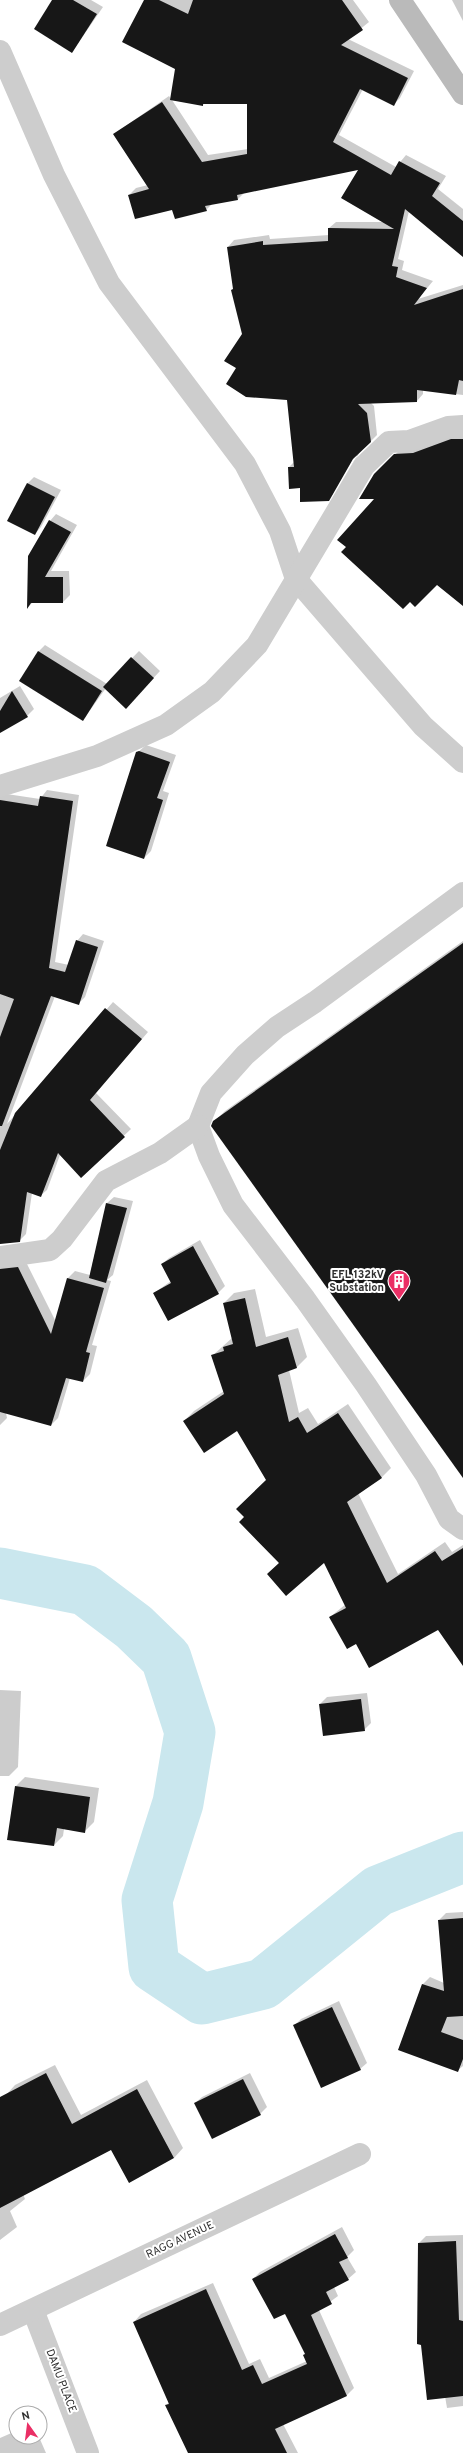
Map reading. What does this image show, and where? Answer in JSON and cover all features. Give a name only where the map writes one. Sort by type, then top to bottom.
[{"type":"main road","points":[[400,0],[463,94]]},
{"type":"street","points":[[0,51],[54,175],[109,283],[245,464],[280,531],[296,579],[423,726],[463,762]]},
{"type":"street","points":[[0,786],[97,756],[166,725],[212,692],[257,645],[364,466],[389,442],[410,441],[448,427],[463,426]]},
{"type":"street","points":[[0,1256],[50,1250],[62,1239],[106,1181],[160,1153],[198,1126],[210,1093],[245,1055],[266,1036],[463,893]]},
{"type":"street","points":[[198,1126],[209,1156],[233,1206],[306,1299],[366,1385],[426,1475],[449,1519],[463,1528]]},
{"type":"street","name":"RAGG AVENUE","points":[[0,2325],[360,2154]]},
{"type":"street","name":"DAMU PLACE","points":[[33,2310],[88,2453]]},
{"type":"building","points":[[52,0],[73,0],[97,14],[72,53],[34,29]]},
{"type":"building","points":[[144,0],[159,0],[188,14],[193,0],[342,0],[363,30],[341,45],[408,78],[394,106],[360,89],[333,142],[391,175],[399,161],[440,183],[432,196],[463,221],[463,257],[405,209],[392,266],[398,267],[396,277],[427,288],[414,305],[463,289],[463,381],[459,380],[456,395],[417,390],[417,402],[358,404],[367,413],[371,442],[353,459],[329,501],[300,502],[300,488],[289,489],[288,467],[294,467],[287,400],[246,397],[226,384],[236,368],[224,361],[242,334],[231,290],[233,289],[227,247],[263,241],[263,245],[328,241],[328,228],[394,229],[341,198],[358,170],[237,195],[238,200],[205,206],[207,211],[175,219],[172,210],[135,219],[128,195],[149,189],[113,134],[162,102],[202,162],[247,154],[247,104],[203,104],[203,106],[170,100],[175,69],[122,42]]},
{"type":"building","points":[[451,439],[463,439],[463,606],[437,585],[415,607],[410,602],[403,609],[341,552],[346,547],[337,540],[374,499],[359,499],[374,474],[394,454],[413,453]]},
{"type":"building","points":[[27,483],[55,497],[35,535],[7,521]]},
{"type":"building","points":[[49,520],[71,532],[45,577],[63,577],[63,603],[31,603],[27,609],[28,556]]},
{"type":"building","points":[[38,651],[102,691],[83,721],[19,681]]},
{"type":"building","points":[[131,657],[154,678],[126,709],[103,687]]},
{"type":"building","points":[[12,691],[28,717],[0,733],[0,711]]},
{"type":"building","points":[[139,751],[170,762],[157,798],[163,800],[144,859],[106,846],[136,752]]},
{"type":"building","points":[[40,796],[73,801],[49,968],[65,972],[76,940],[98,947],[79,1005],[51,996],[2,1126],[0,1126],[0,1037],[14,999],[0,994],[0,800],[38,806]]},
{"type":"building","name":"EFL 132kV Substation","points":[[463,943],[463,1478],[211,1126],[213,1121]]},
{"type":"building","points":[[105,1008],[142,1039],[90,1100],[125,1137],[81,1178],[58,1153],[41,1197],[27,1192],[20,1242],[0,1244],[0,1150],[15,1113]]},
{"type":"building","points":[[106,1203],[127,1208],[106,1283],[89,1278]]},
{"type":"building","points":[[193,1246],[219,1294],[168,1321],[153,1293],[171,1283],[161,1264]]},
{"type":"building","points":[[18,1267],[51,1334],[67,1278],[104,1288],[86,1352],[90,1353],[83,1382],[66,1378],[51,1426],[0,1412],[0,1269]]},
{"type":"building","points":[[245,1298],[256,1347],[288,1337],[297,1368],[278,1375],[289,1422],[298,1417],[307,1433],[338,1413],[382,1478],[347,1502],[387,1583],[435,1551],[442,1561],[463,1548],[463,1666],[438,1630],[369,1668],[356,1644],[347,1649],[329,1617],[346,1608],[324,1563],[286,1596],[267,1574],[279,1563],[239,1522],[244,1517],[236,1509],[266,1480],[237,1431],[204,1453],[183,1421],[224,1394],[211,1355],[224,1351],[223,1347],[233,1344],[223,1303]]},
{"type":"building","points":[[361,1699],[365,1731],[323,1736],[319,1704]]},
{"type":"building","points":[[15,1786],[90,1797],[85,1833],[57,1828],[54,1846],[7,1840]]},
{"type":"building","points":[[463,1918],[463,2016],[447,2017],[441,2032],[463,2040],[463,2059],[458,2072],[398,2050],[422,1984],[444,1991],[438,1920]]},
{"type":"building","points":[[332,2007],[361,2070],[321,2088],[293,2025]]},
{"type":"building","points":[[46,2073],[72,2124],[137,2089],[174,2158],[129,2183],[111,2150],[0,2208],[0,2097]]},
{"type":"building","points":[[243,2079],[261,2115],[212,2139],[194,2103]]},
{"type":"building","points":[[335,2234],[348,2258],[339,2262],[349,2280],[326,2292],[332,2304],[311,2315],[347,2396],[275,2429],[287,2453],[188,2453],[165,2405],[169,2404],[133,2322],[206,2289],[242,2370],[253,2365],[262,2384],[307,2364],[303,2355],[305,2354],[285,2314],[274,2319],[252,2279]]},
{"type":"building","points":[[456,2241],[459,2320],[463,2321],[463,2396],[427,2400],[421,2345],[417,2344],[418,2243]]},
{"type":"waterway","points":[[0,1573],[85,1590],[134,1627],[166,1658],[190,1732],[178,1803],[147,1900],[154,1967],[202,1999],[263,1984],[378,1891],[463,1857]]},
{"type":"place","name":"EFL 132kV Substation","points":[[399,1300]]}]
